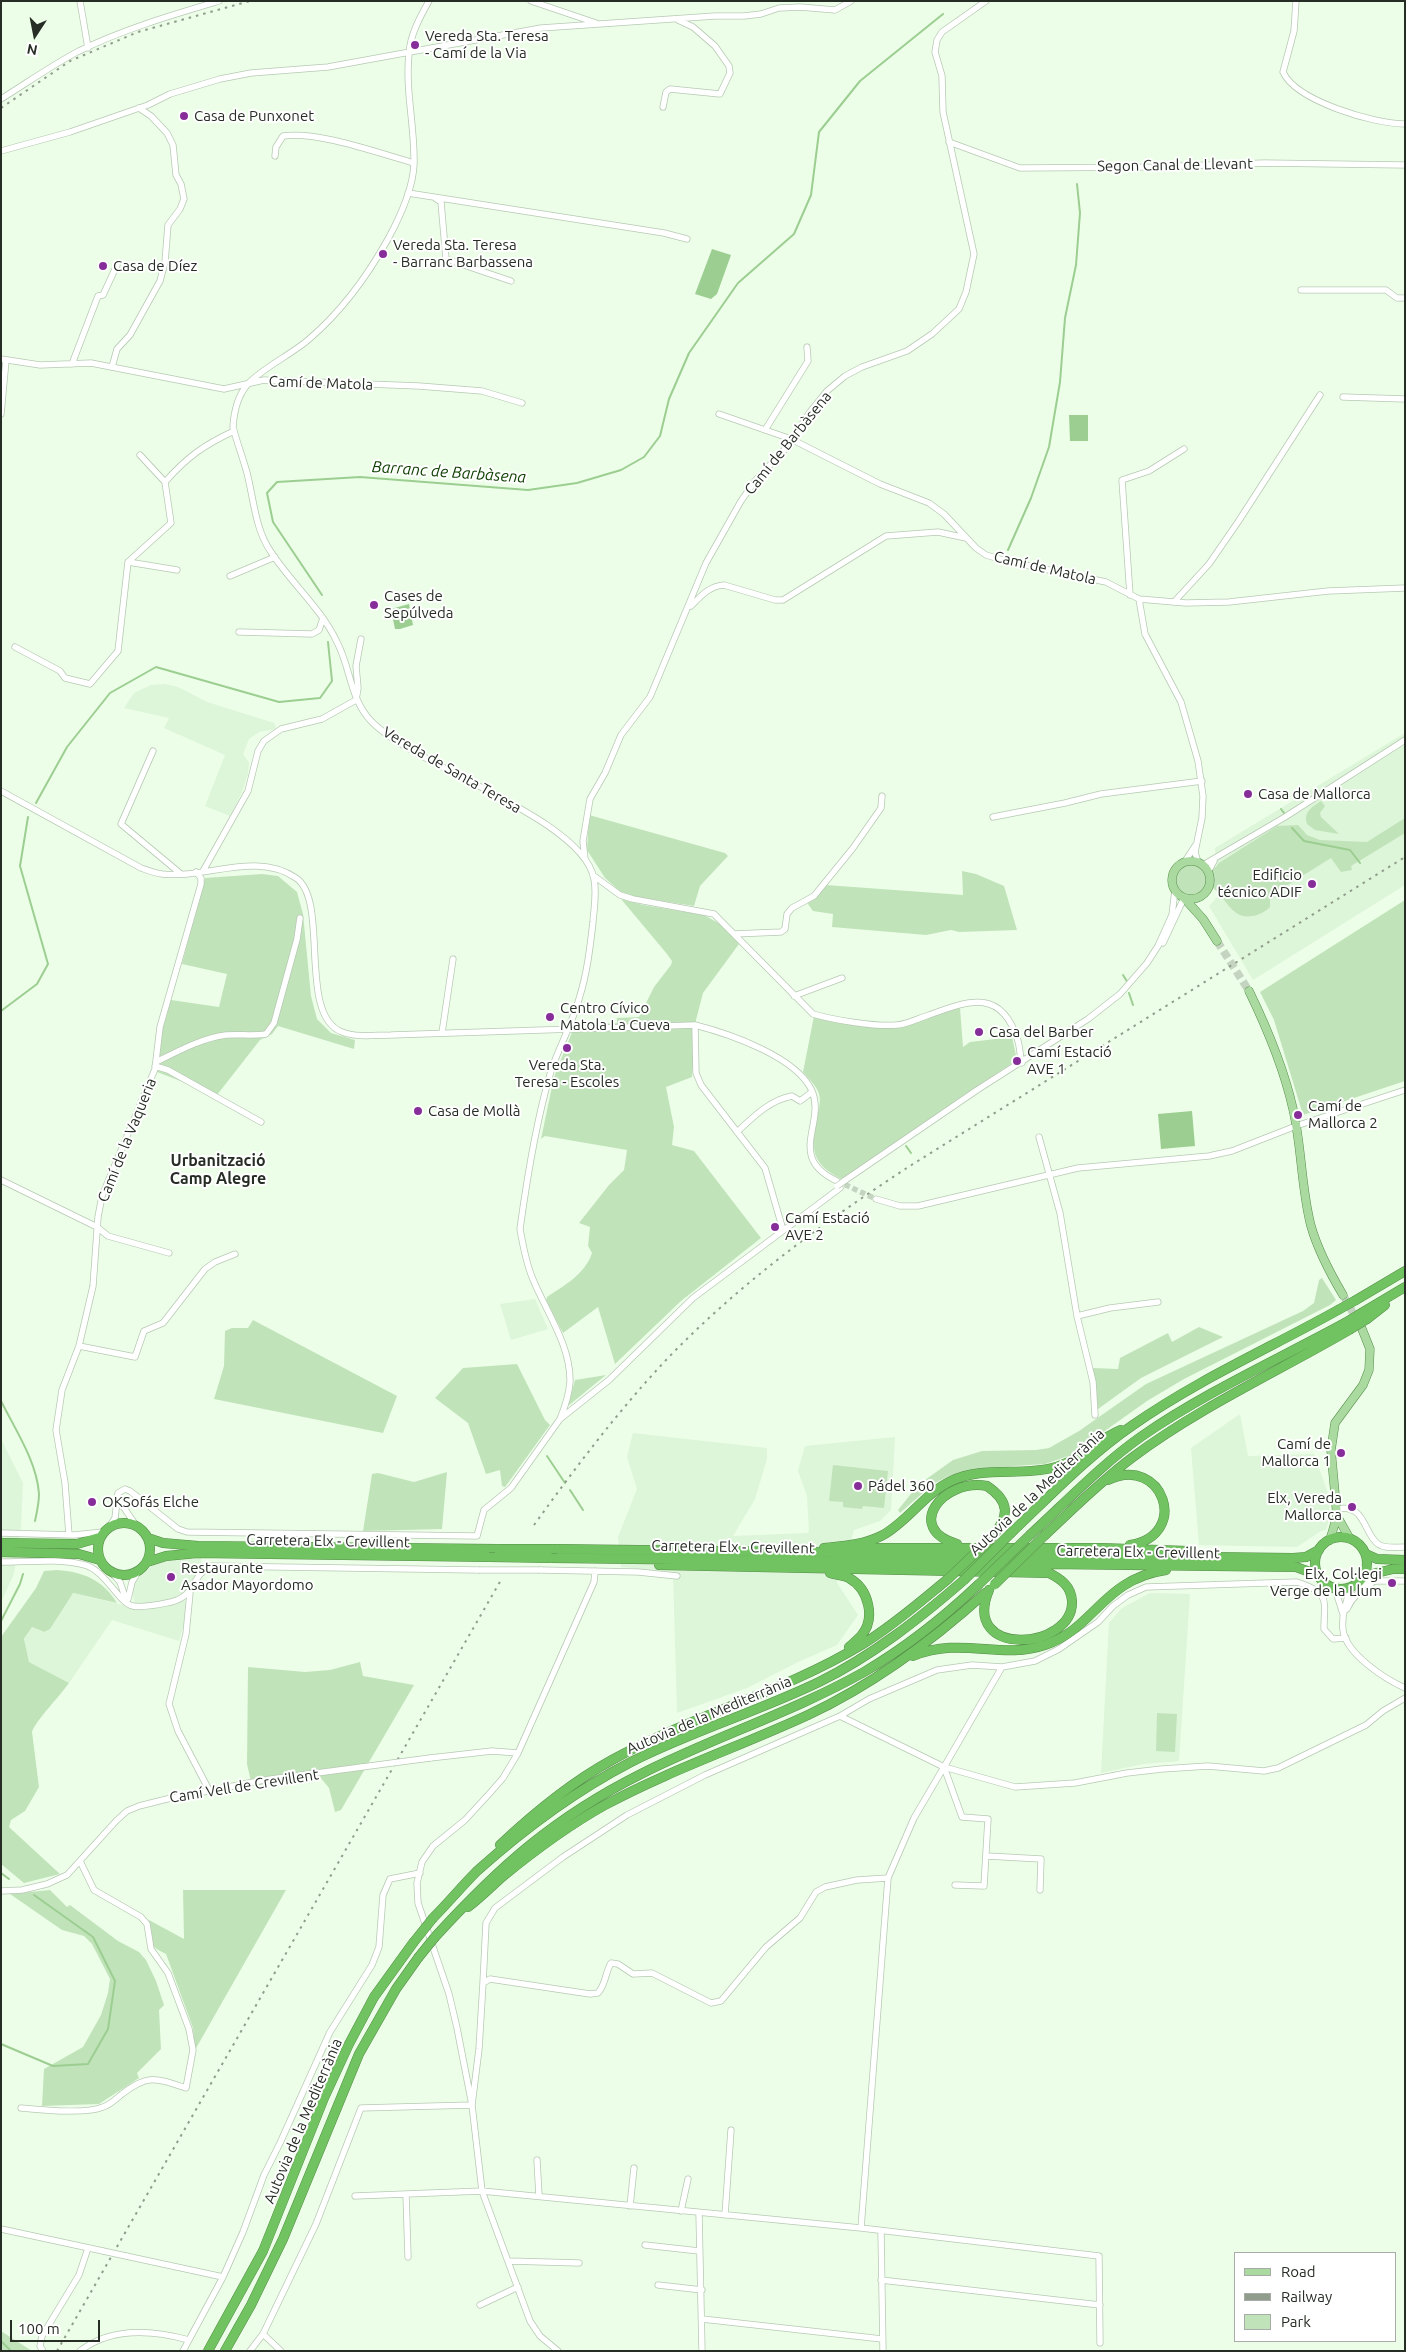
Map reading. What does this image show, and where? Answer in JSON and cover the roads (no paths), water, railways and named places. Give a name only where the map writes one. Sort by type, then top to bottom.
[{"type":"highway","name":"Autovia de la Mediterrània","points":[[208,2351],[263,2251],[324,2098],[349,2044],[374,1997],[412,1943],[477,1872],[543,1817],[601,1779],[668,1745],[765,1706],[820,1681],[872,1652],[922,1616],[964,1580],[1011,1533],[1090,1460],[1133,1425],[1176,1397],[1405,1272]]},
{"type":"highway","name":"Autovia de la Mediterrània","points":[[225,2351],[262,2284],[284,2239],[359,2054],[396,1989],[435,1936],[501,1868],[575,1811],[661,1764],[791,1708],[864,1672],[907,1644],[978,1585],[1097,1472],[1143,1436],[1221,1388],[1365,1316],[1405,1289]]},
{"type":"highway","points":[[452,1919],[542,1846],[602,1807],[664,1775],[809,1714],[866,1684],[901,1661],[935,1636],[991,1588],[1097,1486],[1134,1456],[1192,1418],[1347,1326]]},
{"type":"highway","points":[[824,1548],[852,1546],[872,1541],[884,1534],[936,1489],[952,1480],[974,1474],[1052,1468],[1071,1461],[1110,1435],[1133,1425]]},
{"type":"highway","points":[[1097,1486],[1122,1476],[1134,1475],[1144,1478],[1157,1488],[1165,1507],[1163,1522],[1147,1541],[1125,1546],[1102,1548]]},
{"type":"highway","points":[[477,1872],[497,1849],[530,1817],[597,1769],[652,1741],[772,1690],[837,1658],[864,1644],[913,1608],[948,1579],[1002,1526],[1005,1517],[1004,1504],[996,1492],[987,1486],[976,1484],[965,1486],[946,1494],[934,1509],[931,1517],[936,1532],[948,1542],[980,1546]]},
{"type":"highway","points":[[1,1543],[77,1544],[122,1522],[134,1524],[148,1538],[151,1549],[147,1562],[138,1572],[120,1575],[112,1573],[100,1560],[98,1551],[104,1532]]},
{"type":"highway","name":"Carretera Elx - Crevillent","points":[[148,1538],[163,1543],[198,1546],[1266,1558],[1306,1557],[1318,1550]]},
{"type":"highway","points":[[1366,1554],[1367,1569],[1364,1576],[1352,1587],[1335,1589],[1328,1586],[1318,1575],[1315,1567],[1318,1550],[1330,1540],[1336,1538],[1350,1539],[1356,1542],[1366,1554],[1376,1558],[1405,1560]]},
{"type":"highway","points":[[696,1551],[980,1546],[1102,1548],[1194,1552],[1266,1558]]},
{"type":"highway","points":[[1,1552],[79,1554],[100,1560]]},
{"type":"highway","name":"Carretera Elx - Crevillent","points":[[147,1562],[166,1556],[197,1554],[490,1557],[1296,1567],[1318,1575]]},
{"type":"highway","points":[[564,1558],[688,1567],[1049,1573],[1068,1586],[1072,1595],[1071,1614],[1064,1624],[1044,1636],[1028,1640],[1001,1636],[990,1629],[985,1622],[983,1603],[991,1588]]},
{"type":"highway","points":[[901,1661],[935,1649],[955,1647],[1016,1651],[1044,1646],[1066,1636],[1128,1581],[1164,1570],[1200,1567]]},
{"type":"highway","points":[[757,1568],[824,1572],[848,1576],[857,1584],[865,1594],[870,1608],[868,1622],[862,1636],[837,1658]]},
{"type":"highway","points":[[1364,1576],[1393,1569],[1405,1569]]},
{"type":"main road","points":[[1202,919],[1198,909],[1199,897],[1209,887],[1208,872],[1200,864],[1184,863],[1174,873],[1173,883],[1175,890],[1202,919],[1217,941]]},
{"type":"main road","points":[[1184,898],[1199,897]]},
{"type":"main road","points":[[1249,992],[1286,1086],[1296,1126],[1310,1225],[1322,1256],[1343,1295]]},
{"type":"main road","points":[[1330,1540],[1336,1513],[1332,1478],[1332,1436],[1339,1416],[1363,1385],[1370,1370],[1370,1349],[1362,1329]]},
{"type":"main road","points":[[1336,1513],[1350,1539]]},
{"type":"street","points":[[80,1],[88,48]]},
{"type":"street","points":[[1,99],[48,69],[88,48],[170,15],[219,1]]},
{"type":"street","name":"Vereda de Santa Teresa","points":[[429,1],[419,20],[409,54],[414,163],[408,193],[388,239],[366,274],[337,310],[310,339],[247,385],[234,411],[234,431],[247,473],[259,528],[274,557],[323,618],[344,657],[356,700],[361,709],[378,728],[405,746],[540,822],[575,846],[594,876],[595,900],[586,969],[580,998],[546,1091],[520,1229],[532,1277],[567,1358],[570,1381],[568,1396],[560,1418]]},
{"type":"street","points":[[531,1],[600,24]]},
{"type":"street","points":[[1,151],[70,132],[178,92],[251,73],[328,67],[409,54],[506,33],[541,28],[714,16],[744,16],[786,8],[835,10],[851,1]]},
{"type":"street","name":"Camí de Barbàsena","points":[[585,859],[583,841],[590,799],[606,773],[621,735],[650,697],[675,633],[689,608],[706,563],[741,501],[755,481],[778,458],[827,391],[845,376],[862,367],[907,351],[932,334],[959,309],[966,292],[974,254],[943,112],[942,76],[936,52],[937,40],[950,24],[986,1]]},
{"type":"street","points":[[1296,1],[1294,31],[1283,72],[1286,79],[1307,94],[1341,111],[1366,120],[1405,124]]},
{"type":"street","points":[[664,107],[666,92],[670,89],[720,94],[730,73],[729,66],[715,46],[694,26],[677,20]]},
{"type":"street","points":[[112,367],[117,349],[130,335],[160,281],[166,262],[168,225],[180,209],[184,199],[181,184],[176,175],[173,145],[162,127],[139,108]]},
{"type":"street","points":[[275,156],[279,140],[282,136],[288,135],[315,138],[414,163]]},
{"type":"street","name":"Segon Canal de Llevant","points":[[950,142],[1020,168],[1153,167],[1264,163],[1405,165]]},
{"type":"street","points":[[408,193],[664,233],[687,239]]},
{"type":"street","points":[[433,197],[442,202],[446,259],[511,281]]},
{"type":"street","points":[[72,364],[98,296],[103,295],[117,265]]},
{"type":"street","points":[[1301,290],[1386,290],[1397,298],[1405,298]]},
{"type":"street","points":[[764,430],[808,361],[807,347]]},
{"type":"street","points":[[1,414],[4,360]]},
{"type":"street","name":"Camí de Matola","points":[[4,360],[40,365],[91,363],[224,389],[264,380],[418,386],[482,391],[522,403]]},
{"type":"street","points":[[1174,602],[1208,564],[1238,522],[1320,395]]},
{"type":"street","points":[[1343,397],[1405,399]]},
{"type":"street","name":"Camí de Matola","points":[[719,414],[791,439],[880,484],[929,503],[986,555],[1106,582],[1139,599],[1174,602],[1229,602],[1328,591],[1405,588]]},
{"type":"street","points":[[165,482],[184,460],[208,443],[234,431]]},
{"type":"street","points":[[1130,594],[1122,480],[1149,471],[1184,449]]},
{"type":"street","points":[[15,647],[60,671],[65,678],[90,684],[118,651],[128,562],[170,522],[165,482],[140,455]]},
{"type":"street","points":[[689,608],[707,590],[717,585],[724,585],[775,600],[783,600],[886,536],[938,532],[956,534],[968,538]]},
{"type":"street","points":[[230,576],[274,557]]},
{"type":"street","points":[[128,562],[177,570]]},
{"type":"street","points":[[1139,599],[1145,634],[1181,702],[1198,761],[1202,781],[1203,809],[1195,856],[1200,864],[1216,858],[1274,824],[1405,740]]},
{"type":"street","points":[[239,632],[312,634],[319,630],[323,618]]},
{"type":"street","points":[[204,871],[248,791],[258,751],[264,741],[281,729],[322,719],[356,700],[358,688],[356,666],[361,638]]},
{"type":"street","points":[[154,751],[121,824],[181,874]]},
{"type":"street","points":[[994,817],[1065,804],[1101,794],[1202,781]]},
{"type":"street","points":[[1,791],[140,868],[161,874],[181,874],[263,866],[282,869],[299,880],[310,904],[319,998],[330,1024],[342,1032],[358,1035],[695,1025],[726,1033],[791,1066],[812,1092],[815,1108],[809,1143],[812,1157],[823,1173],[838,1185]]},
{"type":"street","points":[[734,934],[781,932],[784,929],[787,914],[792,908],[814,896],[852,848],[881,808],[882,796]]},
{"type":"street","points":[[1184,863],[1196,844]]},
{"type":"street","points":[[1208,872],[1216,858]]},
{"type":"street","name":"Camí de la Vaqueria","points":[[69,1535],[65,1483],[56,1430],[62,1390],[78,1346],[93,1286],[97,1227],[102,1196],[156,1064],[160,1027],[201,884],[201,878],[196,872]]},
{"type":"street","points":[[594,876],[620,894],[633,899],[714,914],[814,1014],[897,1025],[963,1004],[990,1003],[1003,1014],[1024,1049],[1033,1053]]},
{"type":"street","points":[[1022,1062],[1106,1006],[1134,978],[1161,941],[1172,915],[1175,890]]},
{"type":"street","points":[[471,1537],[475,1534],[481,1510],[506,1490],[562,1412],[602,1383],[685,1302],[838,1185],[846,1182],[1022,1062],[1099,1014],[1128,989],[1162,945],[1184,898]]},
{"type":"street","points":[[156,1064],[205,1040],[227,1035],[252,1036],[266,1034],[274,1023],[297,939],[300,918]]},
{"type":"street","points":[[442,1033],[453,959]]},
{"type":"street","points":[[794,996],[842,978]]},
{"type":"street","points":[[695,1025],[696,1073],[701,1085],[765,1168],[782,1228]]},
{"type":"street","points":[[1018,1041],[1022,1062]]},
{"type":"street","points":[[156,1064],[261,1122]]},
{"type":"street","points":[[876,1199],[900,1206],[918,1206],[1078,1168],[1209,1156],[1232,1151],[1296,1126],[1405,1090]]},
{"type":"street","points":[[737,1132],[765,1107],[785,1097],[792,1096],[800,1101],[812,1092]]},
{"type":"street","points":[[1039,1137],[1060,1213],[1077,1316],[1093,1382],[1095,1415]]},
{"type":"street","points":[[1,1180],[97,1227],[108,1236],[169,1253]]},
{"type":"street","points":[[1,1534],[69,1535],[104,1532],[115,1518],[120,1490],[130,1491],[178,1529],[188,1532],[471,1537],[479,1534],[480,1518],[484,1510],[511,1488],[560,1418],[609,1380],[693,1298],[782,1228]]},
{"type":"street","points":[[78,1346],[134,1357],[144,1332],[163,1323],[205,1269],[215,1262],[235,1254]]},
{"type":"street","points":[[1077,1316],[1110,1308],[1158,1302]]},
{"type":"street","points":[[118,1496],[121,1506],[134,1524]]},
{"type":"street","points":[[1336,1513],[1346,1509],[1360,1516],[1373,1539],[1379,1545],[1405,1548]]},
{"type":"street","points":[[1,1562],[86,1565],[104,1577],[127,1603],[133,1606],[171,1602],[190,1593]]},
{"type":"street","points":[[209,1790],[178,1731],[168,1704],[186,1634],[190,1593],[198,1576],[205,1569],[212,1566],[540,1570],[666,1574],[677,1576]]},
{"type":"street","points":[[127,1603],[128,1591],[138,1572]]},
{"type":"street","points":[[558,2351],[540,2336],[530,2321],[482,2191],[472,2105],[451,2003],[418,1903],[417,1882],[422,1862],[433,1846],[465,1820],[489,1794],[503,1778],[518,1753],[594,1582],[596,1572]]},
{"type":"street","points":[[112,1573],[120,1582],[127,1603]]},
{"type":"street","points":[[1344,1618],[1350,1602],[1360,1591],[1376,1581]]},
{"type":"street","points":[[1405,1581],[1376,1581],[1352,1587],[1346,1602],[1343,1631],[1352,1649],[1370,1666],[1405,1688]]},
{"type":"street","points":[[472,2105],[479,2049],[486,1923],[494,1908],[627,1815],[705,1775],[840,1716],[869,1699],[937,1670],[972,1666],[1002,1667],[1035,1661],[1059,1649],[1098,1622],[1128,1595],[1146,1587],[1297,1582],[1312,1587],[1323,1597],[1326,1606],[1324,1629],[1332,1639],[1346,1638]]},
{"type":"street","points":[[1335,1589],[1340,1599],[1344,1618]]},
{"type":"street","points":[[861,2228],[888,1878],[914,1818],[1002,1667]]},
{"type":"street","points":[[840,1716],[944,1767],[1015,1787],[1075,1783],[1127,1773],[1208,1766],[1264,1771],[1278,1768],[1366,1725],[1383,1711],[1405,1698]]},
{"type":"street","name":"Camí Vell de Crevillent","points":[[1,1891],[22,1890],[47,1884],[67,1875],[127,1811],[167,1799],[209,1790],[430,1758],[492,1751],[518,1753]]},
{"type":"street","points":[[944,1767],[962,1818],[988,1819],[984,1886],[954,1885]]},
{"type":"street","points":[[987,1856],[1041,1859],[1040,1890]]},
{"type":"street","points":[[22,2108],[46,2111],[102,2108],[146,2078],[160,2079],[186,2088],[193,2050],[189,2028],[168,1973],[151,1949],[147,1924],[141,1917],[94,1890],[80,1862]]},
{"type":"street","points":[[183,2351],[222,2278],[243,2232],[264,2175],[330,2032],[372,1965],[379,1947],[382,1895],[390,1879],[420,1873]]},
{"type":"street","points":[[483,1983],[490,1979],[590,1994],[598,1993],[604,1986],[607,1970],[611,1964],[618,1964],[634,1974],[652,1973],[711,2003],[721,2001],[766,1947],[800,1918],[808,1908],[816,1892],[825,1887],[857,1880],[888,1878]]},
{"type":"street","points":[[250,2351],[263,2334],[316,2224],[361,2108],[472,2105]]},
{"type":"street","points":[[725,2215],[731,2130]]},
{"type":"street","points":[[537,2160],[539,2196]]},
{"type":"street","points":[[630,2206],[634,2168]]},
{"type":"street","points":[[681,2211],[688,2179]]},
{"type":"street","points":[[355,2196],[482,2191],[861,2228],[1100,2256],[1100,2343]]},
{"type":"street","points":[[406,2194],[408,2257]]},
{"type":"street","points":[[699,2213],[702,2351]]},
{"type":"street","points":[[1,2229],[222,2278]]},
{"type":"street","points":[[881,2231],[883,2351]]},
{"type":"street","points":[[645,2245],[700,2251]]},
{"type":"street","points":[[43,2351],[40,2346],[42,2336],[79,2275],[88,2248]]},
{"type":"street","points":[[508,2261],[579,2263]]},
{"type":"street","points":[[882,2280],[1100,2305]]},
{"type":"street","points":[[658,2285],[702,2290]]},
{"type":"street","points":[[480,2305],[518,2288]]},
{"type":"street","points":[[702,2318],[718,2322],[882,2339]]},
{"type":"street","points":[[80,2351],[94,2340],[141,2332],[166,2334],[189,2340]]},
{"type":"street","points":[[263,2334],[281,2351]]},
{"type":"waterway","name":"Barranc de Barbàsena","points":[[322,595],[273,522],[267,493],[277,482],[360,477],[528,490],[577,483],[621,470],[644,457],[660,436],[669,399],[689,353],[738,283],[794,234],[811,195],[819,132],[860,81],[943,14]]},
{"type":"waterway","points":[[1008,550],[1031,498],[1049,447],[1060,382],[1065,318],[1076,265],[1080,213],[1077,184]]},
{"type":"waterway","name":"Barranc de Barbàsena","points":[[36,803],[67,747],[110,693],[156,667],[279,702],[320,698],[332,681],[328,642]]},
{"type":"waterway","points":[[1281,809],[1284,813]]},
{"type":"waterway","name":"Barranc de Barbàsena","points":[[1,1011],[37,984],[48,964],[20,866],[28,817]]},
{"type":"waterway","points":[[1292,828],[1304,841],[1350,850],[1360,863]]},
{"type":"waterway","points":[[1123,975],[1128,983]]},
{"type":"waterway","points":[[1129,993],[1133,1005]]},
{"type":"waterway","points":[[906,1146],[911,1153]]},
{"type":"waterway","name":"Barranc de Barbàsena","points":[[1,1401],[30,1458],[34,1470],[39,1494],[35,1521]]},
{"type":"waterway","points":[[547,1456],[565,1483]]},
{"type":"waterway","points":[[570,1490],[583,1510]]},
{"type":"waterway","name":"Barranc de Barbàsena","points":[[1,1621],[20,1584],[23,1574]]},
{"type":"waterway","name":"Barranc de Barbàsena","points":[[1,1873],[9,1879]]},
{"type":"waterway","name":"Barranc de Barbàsena","points":[[1,2044],[53,2066],[88,2064],[108,2029],[115,1981],[93,1937],[34,1895]]},
{"type":"waterway","name":"Barranc de Barbàsena","points":[[1,2341],[11,2351]]},
{"type":"tunnel","points":[[1217,941],[1249,991]]},
{"type":"tunnel","points":[[837,1181],[876,1199]]},
{"type":"tunnel","points":[[1343,1295],[1358,1322]]},
{"type":"railway","points":[[1,108],[70,61],[138,32],[250,1]]},
{"type":"railway","points":[[534,1525],[598,1440],[667,1359],[724,1304],[784,1254],[913,1164],[1405,857]]},
{"type":"railway","points":[[57,2351],[501,1580]]},
{"type":"place","name":"Vereda Sta. Teresa - Camí de la Via","points":[[415,45]]},
{"type":"place","name":"Casa de Punxonet","points":[[184,116]]},
{"type":"place","name":"Vereda Sta. Teresa - Barranc Barbassena","points":[[383,254]]},
{"type":"place","name":"Casa de Díez","points":[[103,266]]},
{"type":"place","name":"Cases de Sepúlveda","points":[[374,605]]},
{"type":"place","name":"Casa de Mallorca","points":[[1248,794]]},
{"type":"place","name":"Edificio técnico ADIF","points":[[1312,884]]},
{"type":"place","name":"Centro Cívico Matola La Cueva","points":[[550,1017]]},
{"type":"place","name":"Casa del Barber","points":[[979,1032]]},
{"type":"place","name":"Vereda Sta. Teresa - Escoles","points":[[567,1048]]},
{"type":"place","name":"Camí Estació AVE 1","points":[[1017,1061]]},
{"type":"place","name":"Casa de Mollà","points":[[418,1111]]},
{"type":"place","name":"Camí de Mallorca 2","points":[[1298,1115]]},
{"type":"place","name":"Camí Estació AVE 2","points":[[775,1227]]},
{"type":"place","name":"Camí de Mallorca 1","points":[[1341,1453]]},
{"type":"place","name":"Pádel 360","points":[[858,1486]]},
{"type":"place","name":"OKSofás Elche","points":[[92,1502]]},
{"type":"place","name":"Elx, Vereda Mallorca","points":[[1352,1507]]},
{"type":"place","name":"Restaurante Asador Mayordomo","points":[[171,1577]]},
{"type":"place","name":"Elx, Col·legi Verge de la Llum","points":[[1392,1583]]},
{"type":"district","name":"Urbanització Camp Alegre","points":[[218,1170]]}]
